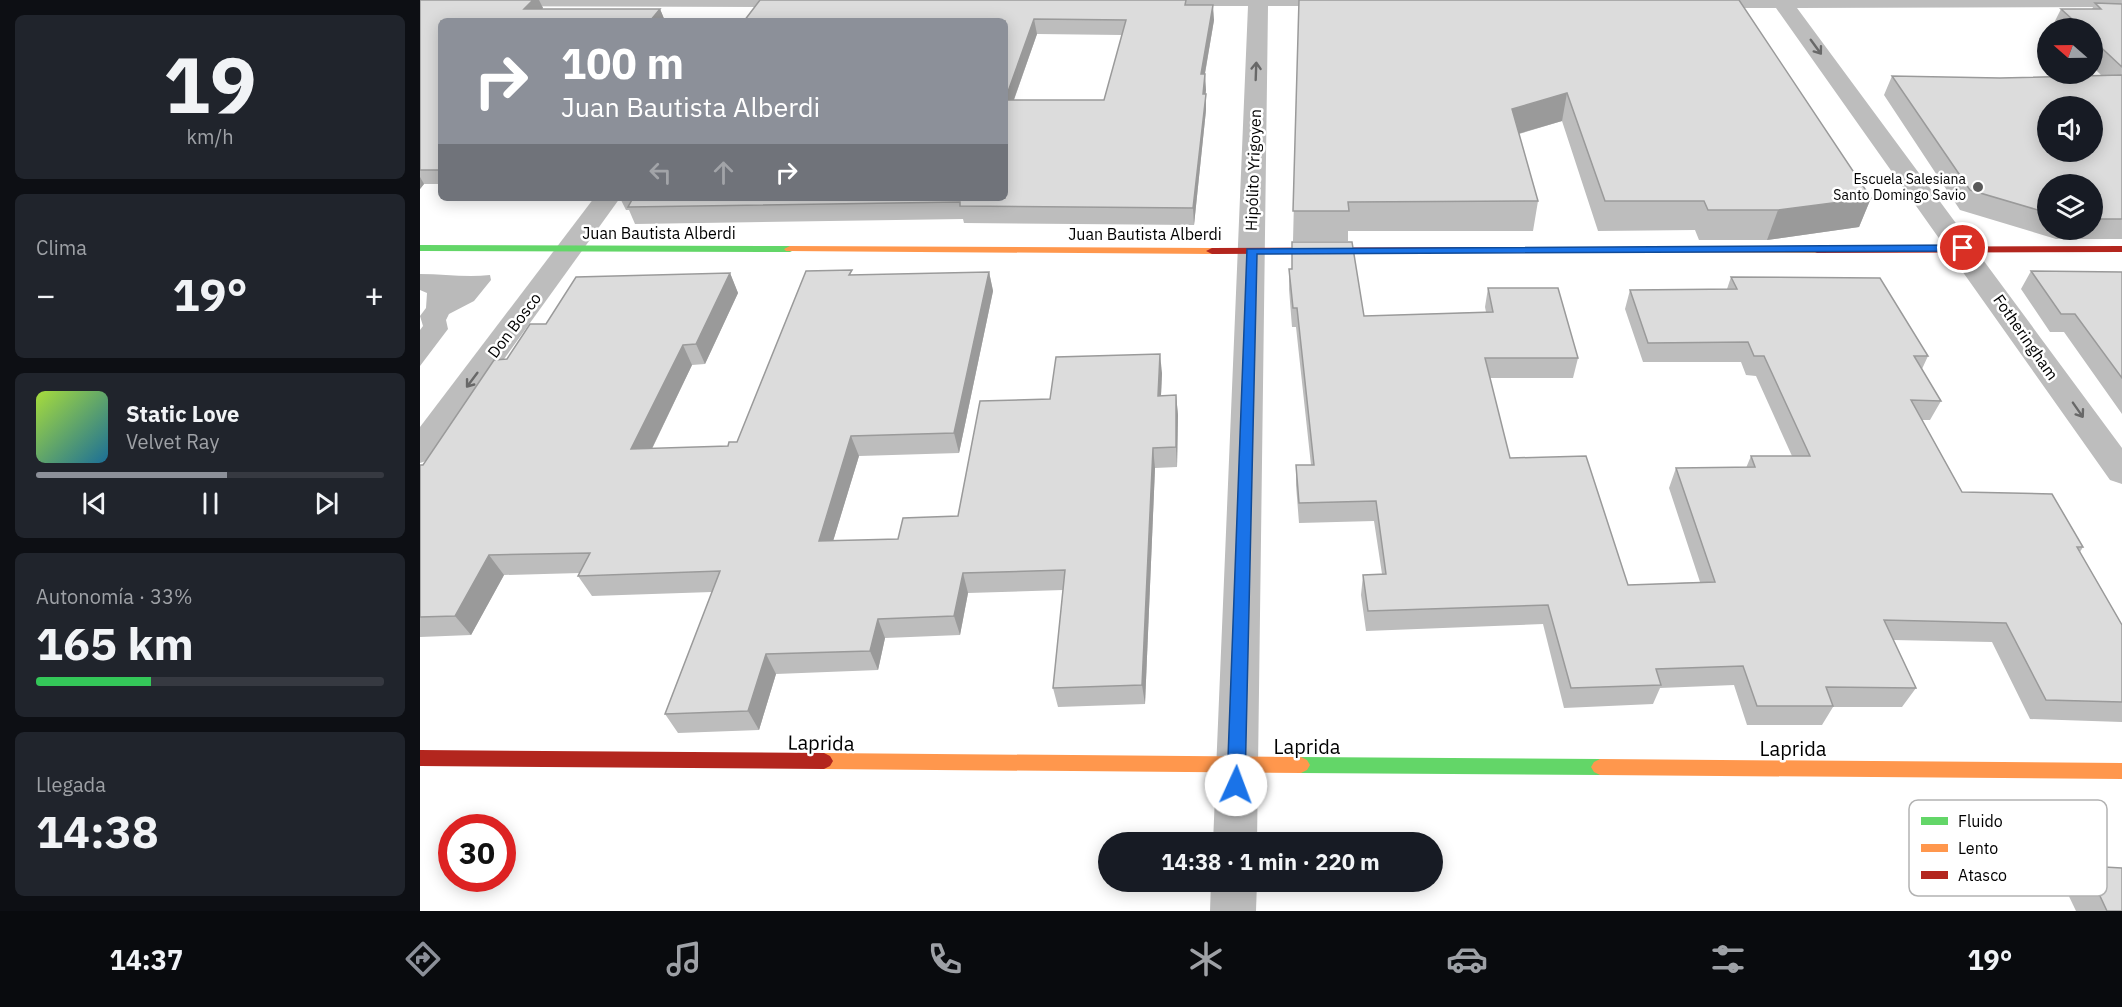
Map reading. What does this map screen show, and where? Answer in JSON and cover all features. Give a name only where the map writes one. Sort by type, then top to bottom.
[{"type":"street","points":[[420,0],[819,1]]},
{"type":"street","points":[[735,18],[748,0]]},
{"type":"street","points":[[1127,0],[1365,0]]},
{"type":"street","name":"Hipólito Yrigoyen","points":[[1235,832],[1258,0]]},
{"type":"street","name":"Fotheringham","points":[[1782,1],[1963,248],[2122,472]]},
{"type":"street","points":[[1675,2],[2122,1]]},
{"type":"street","name":"Don Bosco","points":[[420,451],[605,201]]},
{"type":"street","name":"Juan Bautista Alberdi","points":[[420,249],[1251,251],[2122,249]]},
{"type":"street","name":"Laprida","points":[[420,758],[2122,771]]},
{"type":"street","points":[[1233,892],[1233,911]]},
{"type":"shaded area","points":[[420,274],[490,275],[491,280],[474,301],[449,314],[446,320],[448,329],[420,366],[420,330],[423,326],[420,316],[426,308],[427,293],[420,290]]},
{"type":"building","points":[[420,0],[533,0],[524,9],[660,9],[652,18],[438,18],[438,170],[420,170]]},
{"type":"building","points":[[760,0],[1186,0],[1185,5],[1213,5],[1201,74],[1205,74],[1203,94],[1206,94],[1193,208],[960,206],[960,202],[628,207],[631,201],[1008,201],[1008,100],[1104,100],[1126,20],[1034,19],[1008,92],[1008,18],[746,18]]},
{"type":"building","points":[[1299,0],[1739,0],[1871,198],[1778,210],[1708,210],[1704,201],[1605,201],[1567,93],[1512,109],[1538,201],[1348,202],[1349,211],[1293,211]]},
{"type":"building","points":[[2095,3],[2122,4],[2122,67],[2103,49],[2103,18],[2071,18],[2061,9],[2101,9]]},
{"type":"building","points":[[2103,75],[2122,75],[2122,219],[2103,219],[2103,174],[2037,174],[2037,210],[1970,190],[1892,76],[2037,77],[2037,84],[2103,84]]},
{"type":"building","points":[[1292,242],[1352,242],[1364,316],[1493,312],[1488,288],[1558,288],[1578,358],[1485,358],[1510,458],[1586,456],[1628,585],[1715,582],[1676,468],[1755,467],[1751,456],[1810,456],[1764,356],[1754,356],[1748,342],[1648,343],[1630,290],[1737,289],[1731,277],[1880,278],[1928,356],[1914,356],[1941,401],[1911,400],[1962,492],[2052,494],[2083,547],[2077,547],[2122,625],[2122,702],[2046,700],[2006,623],[1884,620],[1916,688],[1826,687],[1833,706],[1757,706],[1743,666],[1656,669],[1661,685],[1571,688],[1548,605],[1368,611],[1363,575],[1386,574],[1376,501],[1299,503],[1296,465],[1314,465],[1297,308],[1293,308],[1289,269],[1292,269]]},
{"type":"building","points":[[852,270],[849,275],[989,272],[954,433],[851,436],[819,541],[898,539],[903,518],[958,516],[980,401],[1050,399],[1056,357],[1160,354],[1158,396],[1176,395],[1176,447],[1153,448],[1142,685],[1053,688],[1065,570],[963,573],[954,616],[878,619],[870,651],[766,654],[748,711],[665,714],[720,571],[578,576],[590,553],[489,555],[455,616],[420,617],[420,465],[423,465],[494,360],[507,359],[530,324],[546,324],[576,277],[730,273],[696,344],[683,345],[631,449],[728,446],[729,442],[737,442],[806,271]]},
{"type":"building","points":[[2031,271],[2122,272],[2122,378],[2075,314],[2061,314]]},
{"type":"building","points":[[2107,867],[2122,868],[2122,911],[2107,911],[2100,896],[2107,896]]},
{"type":"traffic: fast","points":[[420,248],[790,249]]},
{"type":"traffic: fast","points":[[1301,765],[1600,767]]},
{"type":"traffic: slow","points":[[790,249],[1212,251]]},
{"type":"traffic: slow","points":[[1549,250],[1817,250]]},
{"type":"traffic: slow","points":[[824,761],[1301,765]]},
{"type":"traffic: slow","points":[[1600,767],[2122,771]]},
{"type":"traffic: jam","points":[[1817,250],[2122,249]]},
{"type":"traffic: jam","points":[[1212,251],[1549,250]]},
{"type":"traffic: jam","points":[[420,758],[824,761]]},
{"type":"place","name":"Escuela Salesiana Santo Domingo Savio","points":[[1978,187]]},
{"type":"route","points":[[1236,785],[1251,251],[1963,248]]}]
